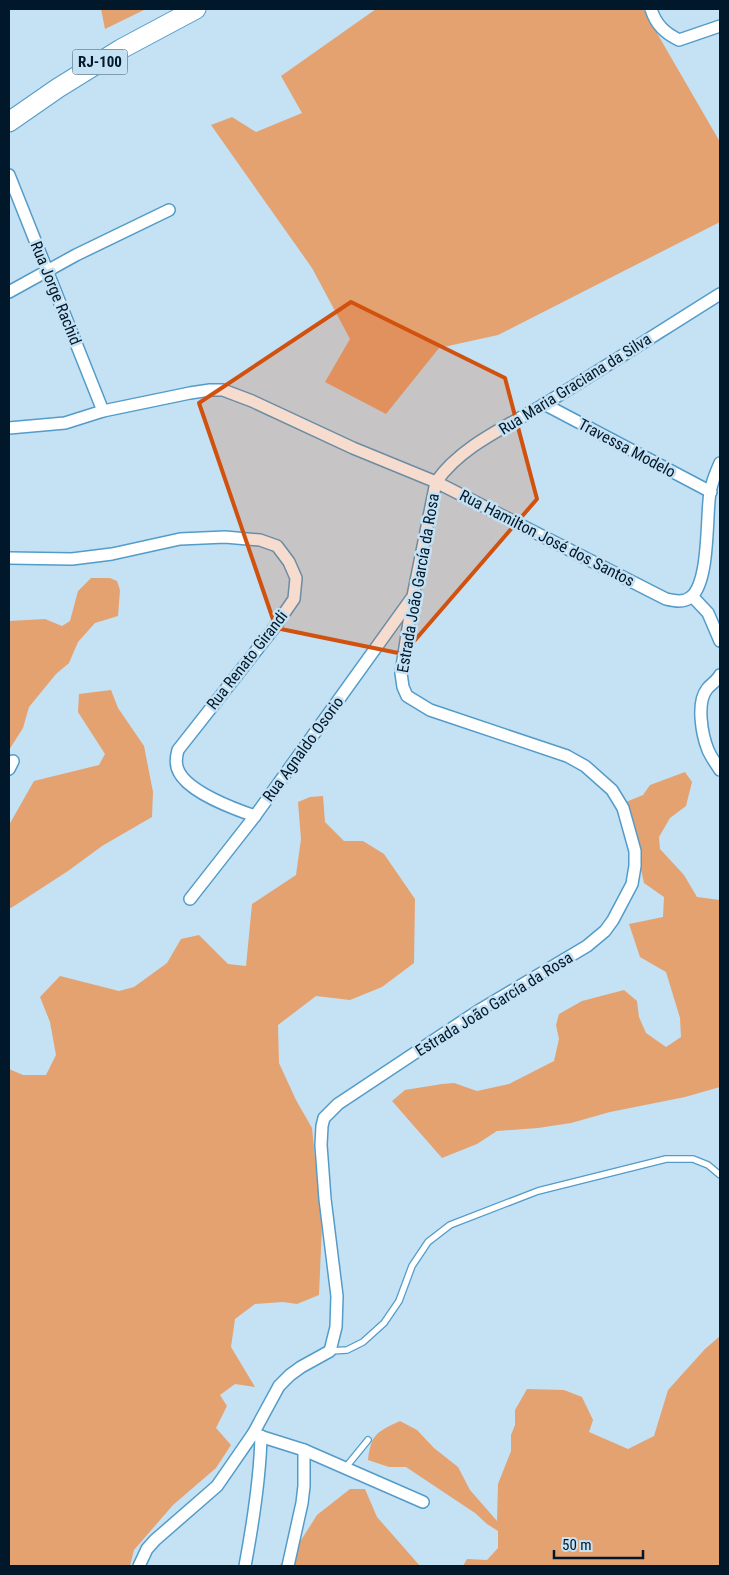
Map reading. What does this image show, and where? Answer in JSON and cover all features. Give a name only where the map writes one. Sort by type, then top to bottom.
[{"type":"main road","name":"RJ-100","points":[[9,121],[121,49],[196,9]]},
{"type":"street","points":[[651,9],[654,18],[665,33],[679,40],[720,26]]},
{"type":"street","name":"Rua Jorge Rachid","points":[[9,175],[103,411]]},
{"type":"street","points":[[9,292],[46,270],[169,210]]},
{"type":"street","name":"Rua Maria Graciana da Silva","points":[[436,482],[444,471],[480,442],[720,294]]},
{"type":"street","name":"Rua Hamilton José dos Santos","points":[[9,428],[65,423],[103,411],[190,393],[224,390],[353,448],[436,482],[666,599],[676,602],[692,596]]},
{"type":"street","name":"Travessa Modelo","points":[[544,404],[710,492]]},
{"type":"street","points":[[720,463],[710,492],[705,559],[698,586],[692,596],[708,613],[720,641]]},
{"type":"street","name":"Estrada João García da Rosa","points":[[330,1351],[336,1327],[337,1296],[325,1199],[321,1145],[324,1118],[338,1104],[478,1011],[587,946],[605,931],[614,920],[632,884],[636,866],[635,851],[623,808],[612,790],[585,766],[567,756],[430,710],[407,696],[403,687],[401,673],[413,596],[436,482]]},
{"type":"street","name":"Rua Renato Girandi","points":[[9,558],[80,558],[112,554],[180,538],[225,537],[260,540],[277,546],[289,562],[296,578],[294,599],[274,628],[178,750],[176,760],[178,770],[184,781],[207,796],[255,816]]},
{"type":"street","name":"Rua Agnaldo Osorio","points":[[190,899],[255,816],[413,596]]},
{"type":"street","points":[[720,676],[707,689],[702,699],[701,715],[708,752],[720,770]]},
{"type":"street","points":[[139,1566],[155,1540],[217,1486],[257,1435],[279,1386],[290,1375],[330,1351]]},
{"type":"street","points":[[257,1435],[304,1450],[422,1502]]},
{"type":"street","points":[[245,1566],[253,1527],[260,1458],[257,1435]]},
{"type":"street","points":[[288,1566],[302,1503],[304,1450]]},
{"type":"lane","points":[[330,1351],[347,1350],[363,1342],[384,1324],[399,1301],[412,1266],[428,1242],[450,1225],[538,1191],[666,1159],[693,1159],[708,1165],[720,1175]]},
{"type":"lane","points":[[346,1468],[368,1440]]},
{"type":"highlighted area","points":[[351,302],[505,378],[537,499],[403,654],[276,628],[199,403]]},
{"type":"shaded area","points":[[101,9],[146,9],[105,29]]},
{"type":"shaded area","points":[[376,9],[643,9],[720,142],[720,222],[498,335],[439,348],[386,414],[325,382],[350,339],[312,268],[211,125],[232,117],[256,132],[302,113],[281,76]]},
{"type":"shaded area","points":[[91,578],[110,578],[117,581],[120,590],[118,616],[95,623],[78,642],[69,663],[56,674],[29,707],[23,728],[9,750],[9,621],[45,619],[62,626],[70,621],[78,591]]},
{"type":"shaded area","points":[[111,690],[118,708],[144,746],[153,792],[152,817],[102,846],[68,871],[11,908],[9,907],[9,825],[34,781],[99,765],[105,754],[78,712],[79,694]]},
{"type":"shaded area","points":[[685,772],[692,782],[686,806],[670,818],[659,837],[660,849],[684,875],[697,897],[720,900],[720,1087],[685,1097],[610,1112],[571,1123],[497,1131],[477,1144],[442,1158],[392,1101],[405,1090],[454,1083],[477,1091],[509,1084],[554,1061],[559,1039],[556,1025],[559,1014],[582,1001],[624,990],[637,1001],[639,1017],[646,1033],[666,1047],[681,1037],[680,1018],[666,972],[640,957],[629,924],[663,917],[664,897],[644,883],[626,802],[643,795],[650,785]]},
{"type":"shaded area","points":[[323,796],[325,822],[344,841],[363,841],[384,854],[415,899],[414,963],[382,987],[350,1000],[316,996],[278,1025],[279,1063],[296,1100],[312,1128],[322,1226],[319,1295],[297,1304],[283,1302],[255,1304],[235,1319],[231,1347],[255,1387],[235,1384],[220,1395],[227,1406],[216,1428],[231,1445],[216,1468],[173,1505],[134,1550],[130,1566],[9,1566],[9,1069],[23,1075],[46,1075],[56,1055],[50,1022],[40,997],[60,976],[119,991],[134,987],[167,963],[181,939],[199,935],[228,964],[246,966],[252,904],[296,875],[301,839],[298,802],[310,797]]},
{"type":"shaded area","points":[[720,1336],[720,1566],[463,1566],[467,1559],[487,1560],[498,1548],[498,1531],[475,1513],[406,1467],[389,1467],[368,1460],[371,1445],[376,1435],[385,1428],[400,1421],[417,1430],[434,1448],[458,1467],[470,1490],[497,1521],[498,1484],[511,1451],[511,1435],[515,1425],[515,1410],[527,1389],[564,1390],[582,1397],[593,1420],[589,1432],[628,1449],[654,1436],[668,1390],[705,1349]]},
{"type":"shaded area","points":[[350,1489],[365,1489],[377,1517],[420,1566],[279,1566],[296,1548],[317,1515]]}]
